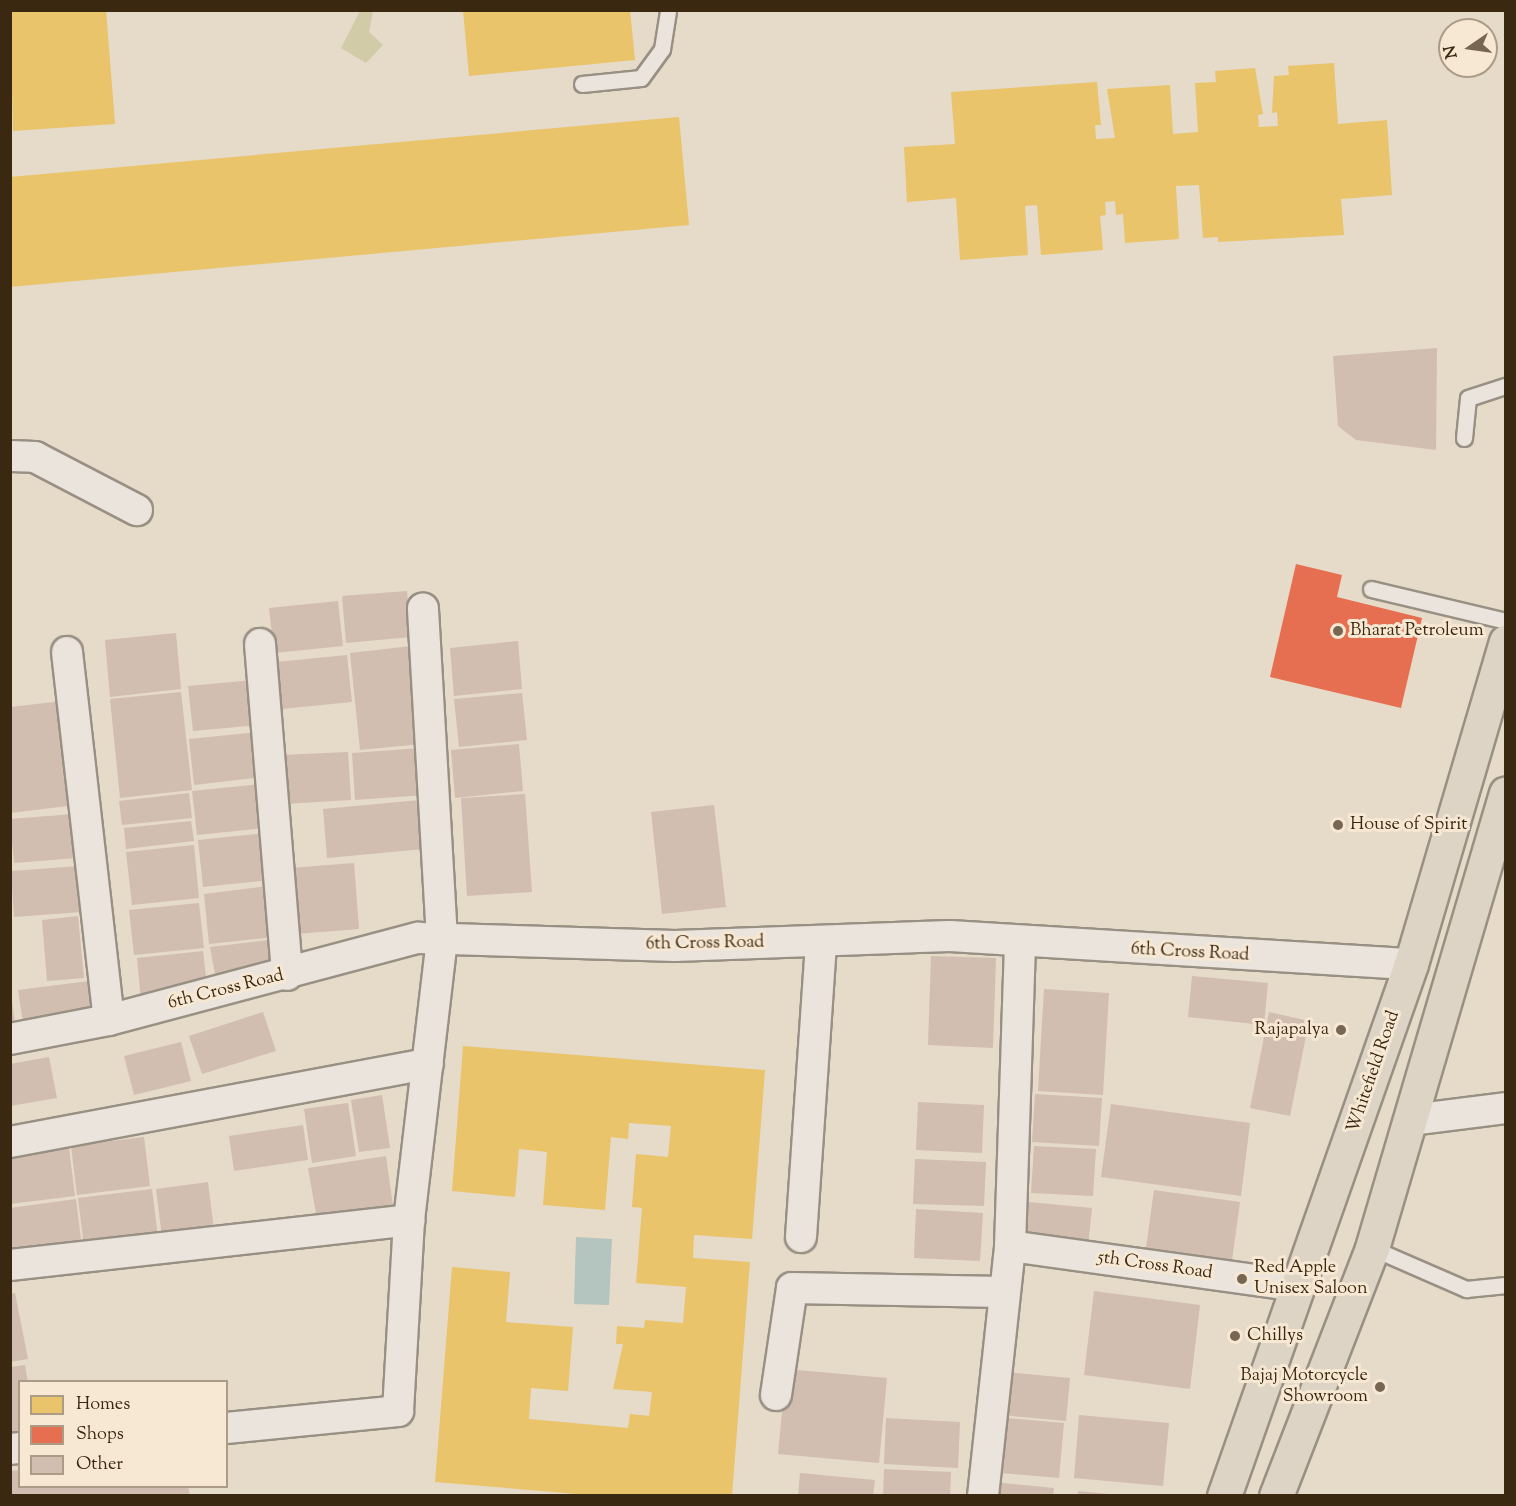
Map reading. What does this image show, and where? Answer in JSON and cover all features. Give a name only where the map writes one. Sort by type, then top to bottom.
[{"type":"main road","name":"Whitefield Road","points":[[1224,1496],[1411,964],[1506,642]]},
{"type":"main road","points":[[1276,1496],[1372,1248],[1506,794]]},
{"type":"street","points":[[10,456],[35,457],[137,510]]},
{"type":"street","points":[[228,1428],[398,1411],[409,1220],[442,939],[423,609]]},
{"type":"street","points":[[260,644],[287,975]]},
{"type":"street","points":[[67,652],[109,1020]]},
{"type":"street","name":"6th Cross Road","points":[[10,1039],[109,1020],[287,975],[417,938],[675,946],[950,936],[1020,943],[1411,964]]},
{"type":"street","points":[[801,1237],[821,942]]},
{"type":"street","points":[[983,1496],[1002,1292],[1010,1246],[1020,943]]},
{"type":"street","points":[[10,1142],[428,1064]]},
{"type":"street","points":[[1411,1120],[1506,1108]]},
{"type":"street","points":[[10,1265],[409,1220]]},
{"type":"street","name":"5th Cross Road","points":[[1010,1246],[1299,1286]]},
{"type":"street","points":[[776,1395],[792,1288],[1002,1292]]},
{"type":"lane","points":[[582,84],[641,78],[662,49],[668,10]]},
{"type":"lane","points":[[1464,438],[1468,398],[1506,386]]},
{"type":"lane","points":[[1371,589],[1506,621]]},
{"type":"lane","points":[[1372,1248],[1467,1289],[1506,1285]]},
{"type":"shaded area","points":[[360,11],[373,11],[369,32],[383,45],[366,63],[341,48]]},
{"type":"shaded area","points":[[576,1237],[612,1239],[609,1305],[574,1304]]},
{"type":"building: Homes","points":[[10,10],[106,10],[115,124],[13,131]]},
{"type":"building: Homes","points":[[463,10],[630,10],[635,60],[469,76]]},
{"type":"building: Homes","points":[[1334,63],[1338,124],[1387,120],[1392,195],[1341,199],[1344,235],[1218,242],[1218,237],[1203,238],[1199,185],[1176,186],[1179,239],[1125,243],[1123,214],[1116,215],[1115,201],[1105,202],[1106,215],[1100,216],[1103,250],[1041,255],[1037,205],[1025,206],[1028,255],[960,260],[956,198],[907,202],[904,147],[955,144],[951,92],[1097,82],[1101,125],[1095,125],[1096,139],[1115,138],[1107,89],[1170,85],[1173,134],[1198,132],[1195,83],[1216,82],[1215,71],[1255,68],[1263,114],[1258,115],[1259,127],[1278,126],[1277,112],[1272,113],[1274,76],[1289,75],[1288,66]]},
{"type":"building: Homes","points":[[679,117],[689,225],[10,287],[10,177]]},
{"type":"building: Homes","points":[[463,1046],[765,1070],[752,1239],[694,1235],[693,1258],[750,1262],[732,1496],[601,1496],[435,1482],[452,1267],[510,1272],[506,1322],[573,1327],[568,1391],[531,1388],[529,1419],[628,1428],[630,1414],[649,1416],[652,1392],[613,1389],[623,1344],[616,1344],[617,1326],[644,1328],[645,1320],[683,1323],[686,1287],[636,1283],[642,1208],[632,1207],[636,1154],[668,1157],[671,1126],[629,1123],[628,1139],[611,1137],[605,1210],[543,1205],[547,1152],[519,1149],[515,1197],[452,1191]]},
{"type":"building: Shops","points":[[1296,564],[1342,575],[1337,597],[1422,618],[1401,708],[1270,677]]},
{"type":"building: Other","points":[[1437,348],[1436,450],[1356,440],[1338,426],[1333,356]]},
{"type":"building: Other","points":[[407,591],[411,637],[346,643],[342,596]]},
{"type":"building: Other","points":[[338,601],[343,646],[274,653],[269,608]]},
{"type":"building: Other","points":[[176,633],[181,689],[110,697],[105,640]]},
{"type":"building: Other","points":[[518,641],[522,689],[454,696],[450,648]]},
{"type":"building: Other","points":[[411,646],[422,744],[360,750],[350,653]]},
{"type":"building: Other","points":[[347,655],[352,702],[281,709],[276,662]]},
{"type":"building: Other","points":[[253,680],[259,725],[193,731],[188,686]]},
{"type":"building: Other","points":[[181,692],[192,790],[120,798],[110,699]]},
{"type":"building: Other","points":[[522,693],[527,740],[459,747],[454,699]]},
{"type":"building: Other","points":[[63,701],[76,805],[10,813],[10,707]]},
{"type":"building: Other","points":[[258,732],[263,777],[194,785],[189,739]]},
{"type":"building: Other","points":[[519,744],[523,791],[455,798],[451,750]]},
{"type":"building: Other","points":[[421,748],[425,795],[355,800],[352,753]]},
{"type":"building: Other","points":[[348,752],[351,800],[285,804],[281,755]]},
{"type":"building: Other","points":[[262,784],[266,828],[197,835],[192,791]]},
{"type":"building: Other","points":[[189,793],[192,818],[122,825],[119,801]]},
{"type":"building: Other","points":[[525,794],[532,892],[467,896],[461,798]]},
{"type":"building: Other","points":[[420,800],[424,849],[327,858],[323,809]]},
{"type":"building: Other","points":[[714,805],[726,907],[662,914],[651,812]]},
{"type":"building: Other","points":[[73,814],[77,858],[14,863],[10,819]]},
{"type":"building: Other","points":[[191,821],[194,841],[126,849],[124,828]]},
{"type":"building: Other","points":[[265,833],[270,880],[203,887],[198,840]]},
{"type":"building: Other","points":[[194,845],[199,898],[132,905],[126,852]]},
{"type":"building: Other","points":[[354,863],[359,929],[296,934],[290,868]]},
{"type":"building: Other","points":[[79,866],[82,912],[14,917],[11,871]]},
{"type":"building: Other","points":[[268,886],[274,937],[209,944],[204,894]]},
{"type":"building: Other","points":[[199,903],[204,948],[134,955],[129,910]]},
{"type":"building: Other","points":[[78,916],[84,978],[47,981],[42,920]]},
{"type":"building: Other","points":[[276,939],[279,965],[217,986],[210,947]]},
{"type":"building: Other","points":[[203,951],[208,994],[141,1001],[137,958]]},
{"type":"building: Other","points":[[931,956],[996,958],[993,1048],[928,1045]]},
{"type":"building: Other","points":[[1192,976],[1268,983],[1264,1025],[1188,1017]]},
{"type":"building: Other","points":[[89,981],[93,1011],[24,1029],[18,990]]},
{"type":"building: Other","points":[[10,988],[16,1030],[10,1031]]},
{"type":"building: Other","points":[[1044,989],[1109,993],[1103,1095],[1038,1091]]},
{"type":"building: Other","points":[[263,1012],[276,1051],[202,1074],[189,1036]]},
{"type":"building: Other","points":[[1269,1012],[1309,1021],[1290,1116],[1250,1108]]},
{"type":"building: Other","points":[[181,1042],[191,1081],[134,1095],[124,1056]]},
{"type":"building: Other","points":[[49,1057],[57,1098],[10,1106],[10,1064]]},
{"type":"building: Other","points":[[1035,1094],[1102,1098],[1099,1146],[1032,1142]]},
{"type":"building: Other","points":[[382,1095],[390,1148],[359,1152],[351,1100]]},
{"type":"building: Other","points":[[918,1102],[984,1105],[982,1153],[916,1150]]},
{"type":"building: Other","points":[[348,1103],[356,1156],[312,1163],[304,1109]]},
{"type":"building: Other","points":[[1111,1104],[1250,1123],[1241,1196],[1101,1177]]},
{"type":"building: Other","points":[[303,1125],[308,1160],[234,1171],[229,1136]]},
{"type":"building: Other","points":[[144,1137],[150,1186],[77,1195],[71,1146]]},
{"type":"building: Other","points":[[1034,1146],[1096,1149],[1093,1196],[1031,1193]]},
{"type":"building: Other","points":[[69,1148],[75,1196],[10,1204],[10,1155]]},
{"type":"building: Other","points":[[386,1156],[394,1213],[318,1225],[308,1168]]},
{"type":"building: Other","points":[[915,1159],[986,1162],[984,1206],[913,1204]]},
{"type":"building: Other","points":[[208,1182],[214,1230],[162,1237],[156,1189]]},
{"type":"building: Other","points":[[152,1189],[158,1237],[84,1246],[78,1198]]},
{"type":"building: Other","points":[[1154,1190],[1240,1202],[1231,1268],[1145,1255]]},
{"type":"building: Other","points":[[76,1199],[82,1248],[10,1257],[10,1208]]},
{"type":"building: Other","points":[[1029,1202],[1092,1208],[1088,1246],[1025,1240]]},
{"type":"building: Other","points":[[916,1209],[983,1213],[980,1261],[914,1258]]},
{"type":"building: Other","points":[[1094,1291],[1200,1305],[1190,1389],[1084,1375]]},
{"type":"building: Other","points":[[15,1293],[28,1359],[10,1362],[10,1294]]},
{"type":"building: Other","points":[[25,1365],[28,1380],[18,1380],[18,1436],[10,1438],[10,1367]]},
{"type":"building: Other","points":[[786,1369],[887,1378],[879,1463],[778,1454]]},
{"type":"building: Other","points":[[1005,1372],[1070,1378],[1066,1421],[1001,1415]]},
{"type":"building: Other","points":[[1079,1415],[1169,1423],[1163,1486],[1074,1478]]},
{"type":"building: Other","points":[[996,1417],[1064,1423],[1059,1478],[991,1472]]},
{"type":"building: Other","points":[[886,1418],[960,1422],[958,1468],[884,1464]]},
{"type":"building: Other","points":[[884,1469],[951,1472],[950,1496],[883,1496]]},
{"type":"building: Other","points":[[18,1470],[18,1488],[188,1488],[190,1496],[10,1496],[10,1471]]},
{"type":"building: Other","points":[[800,1473],[875,1480],[873,1496],[798,1496]]},
{"type":"building: Other","points":[[992,1482],[1054,1488],[1053,1496],[991,1496]]},
{"type":"building: Other","points":[[1078,1491],[1108,1494],[1108,1496],[1078,1496]]},
{"type":"place","name":"Bharat Petroleum","points":[[1338,631]]},
{"type":"place","name":"House of Spirit","points":[[1338,825]]},
{"type":"place","name":"Rajapalya","points":[[1341,1030]]},
{"type":"place","name":"Red Apple Unisex Saloon","points":[[1242,1279]]},
{"type":"place","name":"Chillys","points":[[1235,1336]]},
{"type":"place","name":"Bajaj Motorcycle Showroom","points":[[1380,1387]]}]
